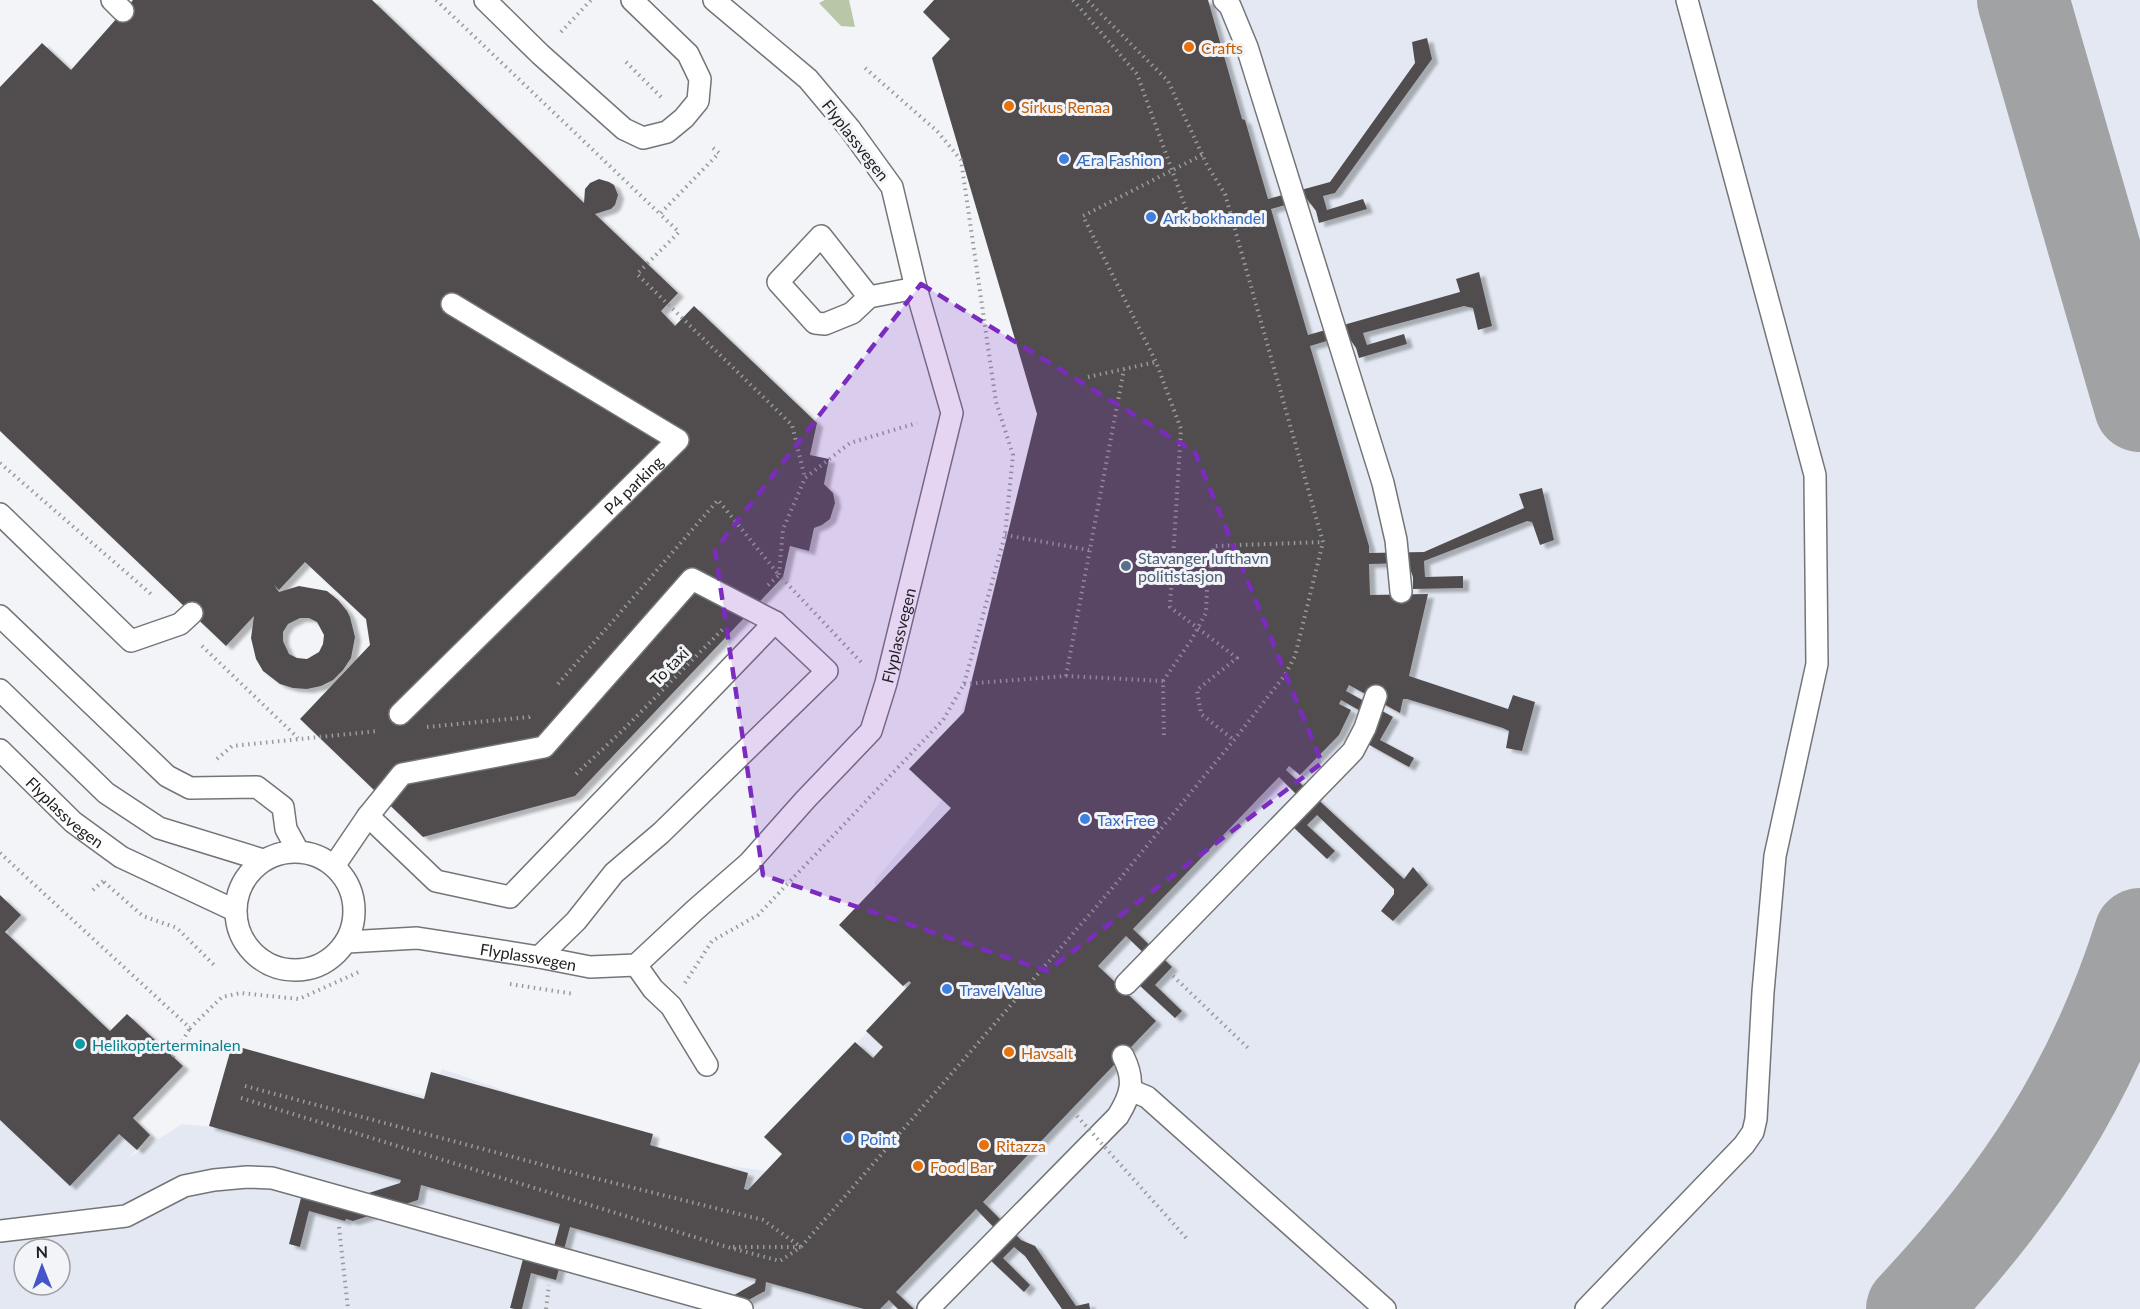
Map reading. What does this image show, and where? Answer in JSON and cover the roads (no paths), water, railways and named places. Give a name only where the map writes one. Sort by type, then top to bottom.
[{"type":"lane","points":[[485,0],[540,54],[624,129],[643,138],[667,132],[684,118],[698,101],[700,79],[688,54],[632,0]]},
{"type":"lane","name":"Flyplassvegen","points":[[347,942],[417,938],[590,967],[636,965],[749,863],[871,731],[889,672],[952,413],[916,288],[892,188],[850,129],[808,80],[714,0]]},
{"type":"lane","points":[[1224,0],[1230,6],[1247,47],[1383,483],[1396,540],[1401,592]]},
{"type":"lane","points":[[1586,1309],[1753,1132],[1756,1119],[1763,992],[1775,856],[1817,664],[1815,475],[1687,0]]},
{"type":"lane","points":[[869,297],[916,288]]},
{"type":"lane","name":"P4 parking","points":[[400,714],[678,440],[452,304]]},
{"type":"lane","points":[[0,514],[131,640],[180,624],[192,613]]},
{"type":"lane","points":[[334,866],[368,816],[402,774],[544,747],[692,579],[775,622],[827,671],[661,833],[614,873],[576,921],[539,957]]},
{"type":"lane","points":[[0,616],[167,776],[190,788],[257,787],[284,807],[286,829],[298,851]]},
{"type":"lane","points":[[368,816],[436,881],[510,897],[775,622]]},
{"type":"lane","points":[[0,690],[106,793],[159,828],[262,860],[298,851],[317,855],[334,866],[350,888],[355,915],[347,942],[328,962],[302,971],[274,968],[253,955],[239,935],[234,910],[242,881],[262,860]]},
{"type":"lane","points":[[1126,984],[1353,751],[1365,728],[1376,696]]},
{"type":"lane","name":"Flyplassvegen","points":[[0,750],[73,822],[121,857],[234,910]]},
{"type":"lane","points":[[636,965],[652,989],[671,1006],[707,1065]]},
{"type":"lane","points":[[928,1309],[1118,1116],[1128,1099],[1131,1081],[1123,1056]]},
{"type":"lane","points":[[1130,1090],[1147,1097],[1385,1309]]},
{"type":"lane","points":[[0,1231],[126,1216],[184,1186],[214,1180],[247,1177],[272,1178],[742,1309]]},
{"type":"place","name":"Crafts","points":[[1189,47]]},
{"type":"place","name":"Sirkus Renaa","points":[[1009,106]]},
{"type":"place","name":"Æra Fashion","points":[[1064,159]]},
{"type":"place","name":"Ark bokhandel","points":[[1151,217]]},
{"type":"place","name":"Stavanger lufthavn politistasjon","points":[[1126,566]]},
{"type":"place","name":"Tax Free","points":[[1085,819]]},
{"type":"place","name":"Travel Value","points":[[947,989]]},
{"type":"place","name":"Helikopterterminalen","points":[[80,1044]]},
{"type":"place","name":"Havsalt","points":[[1009,1052]]},
{"type":"place","name":"Point","points":[[848,1138]]},
{"type":"place","name":"Ritazza","points":[[984,1145]]},
{"type":"place","name":"Food Bar","points":[[918,1166]]}]
